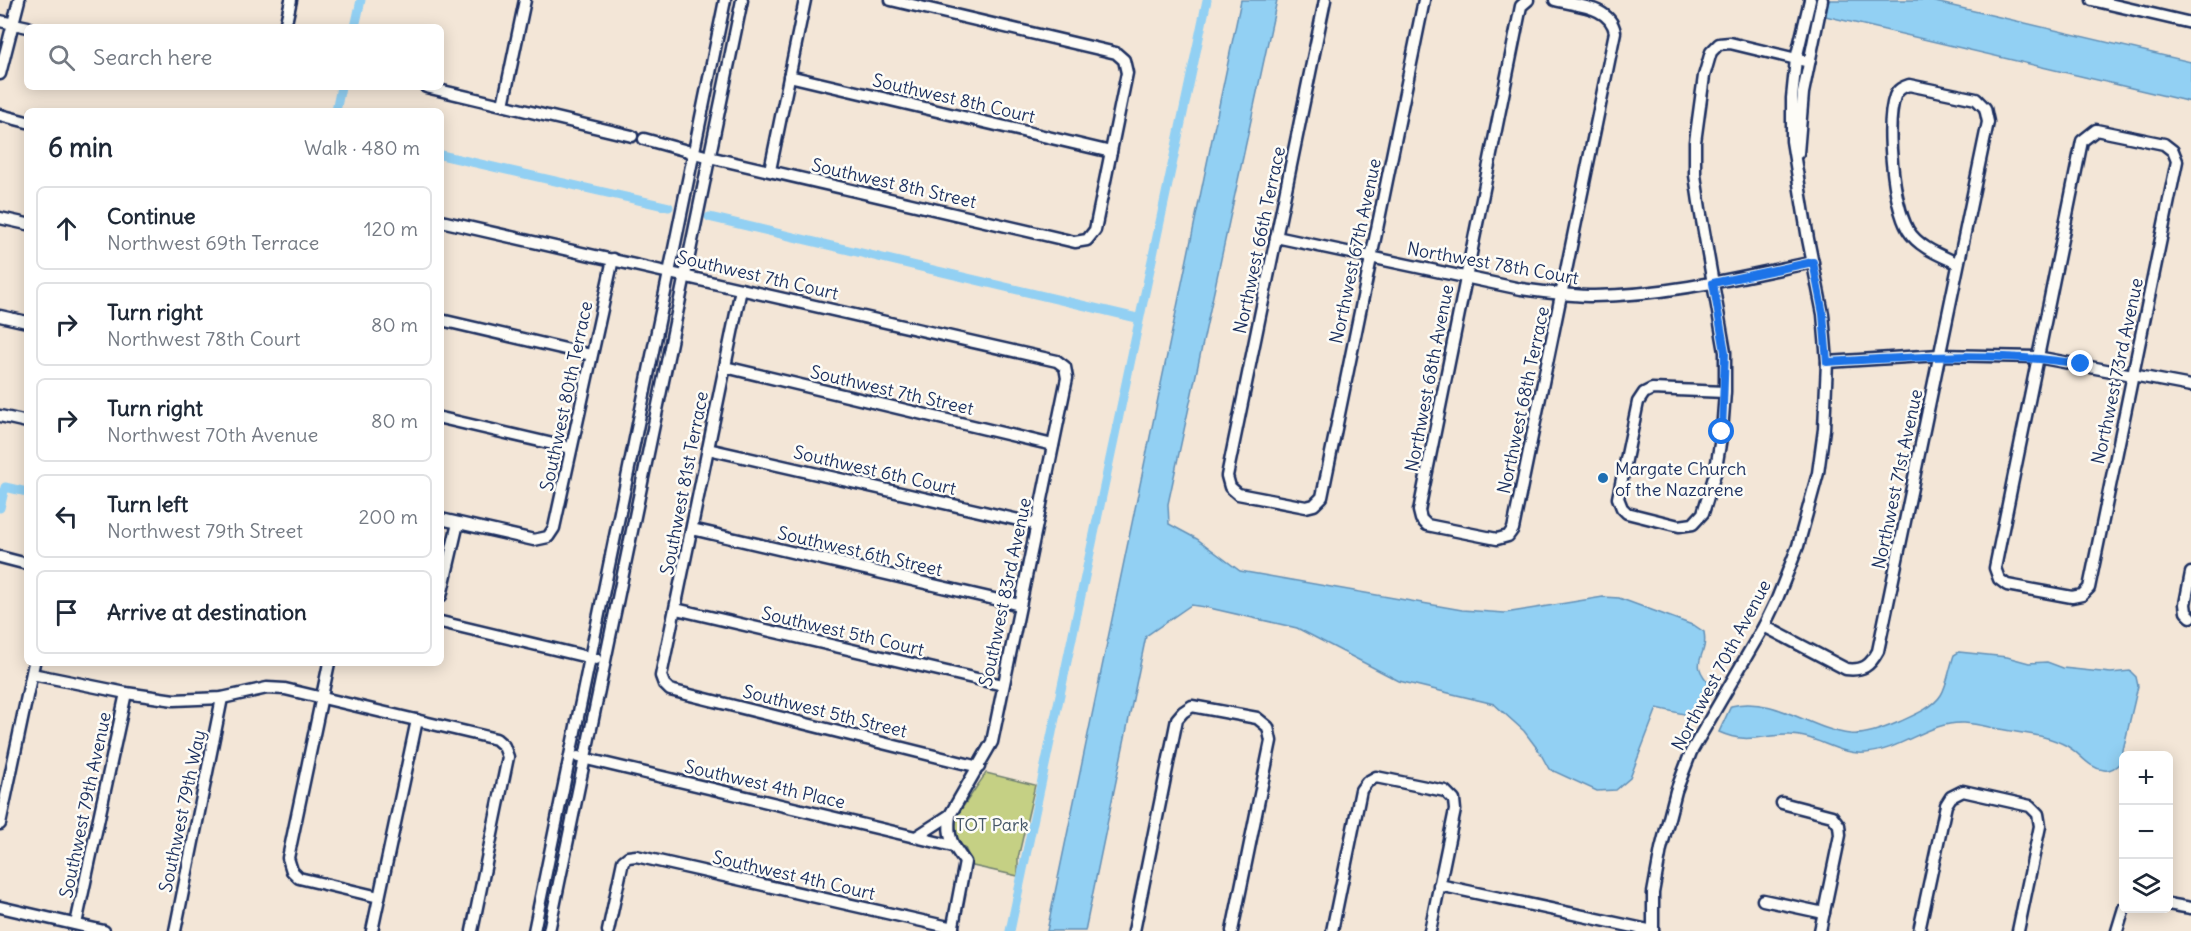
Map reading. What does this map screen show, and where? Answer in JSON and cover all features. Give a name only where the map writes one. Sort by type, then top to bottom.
[{"type":"street","points":[[0,74],[19,0]]},
{"type":"street","points":[[286,24],[291,0]]},
{"type":"street","points":[[503,105],[525,1],[512,0]]},
{"type":"street","points":[[534,931],[725,0]]},
{"type":"street","points":[[549,931],[742,0]]},
{"type":"street","points":[[770,170],[805,0]]},
{"type":"street","name":"Northwest 66th Terrace","points":[[1314,505],[1306,507],[1238,494],[1230,487],[1227,476],[1325,0]]},
{"type":"street","name":"Northwest 67th Avenue","points":[[1314,505],[1322,497],[1424,0]]},
{"type":"street","name":"Northwest 68th Avenue","points":[[1508,536],[1497,539],[1428,525],[1421,519],[1419,511],[1521,6],[1528,0]]},
{"type":"street","name":"Northwest 68th Terrace","points":[[1508,536],[1513,529],[1615,32],[1613,21],[1602,12],[1555,0]]},
{"type":"street","name":"Northwest 70th Avenue","points":[[1653,931],[1653,893],[1661,849],[1676,791],[1691,752],[1764,626],[1787,576],[1798,546],[1818,473],[1824,429],[1827,362],[1823,314],[1792,141],[1792,98],[1796,59],[1810,0]]},
{"type":"street","name":"Northwest 70th Avenue","points":[[1796,166],[1803,93],[1822,0]]},
{"type":"street","points":[[2092,0],[2191,23]]},
{"type":"street","points":[[897,1],[1116,53],[1124,60],[1127,73],[1111,152]]},
{"type":"street","points":[[0,21],[24,26]]},
{"type":"street","points":[[1725,392],[1652,389],[1644,393],[1638,402],[1618,498],[1627,513],[1679,526],[1693,524],[1703,513],[1715,474],[1722,432],[1725,392],[1725,352],[1695,175],[1695,142],[1704,76],[1711,52],[1719,44],[1730,43],[1809,62]]},
{"type":"street","name":"Southwest 8th Court","points":[[789,76],[1111,152]]},
{"type":"street","name":"Northwest 71st Avenue","points":[[1764,626],[1846,669],[1865,668],[1878,651],[1988,122],[1986,108],[1976,99],[1909,85],[1901,88],[1896,95],[1890,144],[1896,190],[1902,214],[1908,230],[1917,241],[1929,250],[1957,263]]},
{"type":"street","points":[[439,90],[632,136]]},
{"type":"street","points":[[0,115],[24,121]]},
{"type":"street","name":"Northwest 73rd Avenue","points":[[2096,130],[2164,144],[2173,151],[2177,161],[2089,588],[2082,595],[2072,597],[2007,585],[1999,579],[1995,568],[2037,357],[2082,141],[2096,130]]},
{"type":"street","name":"Southwest 8th Street","points":[[644,140],[1075,242],[1088,240],[1095,230],[1111,152]]},
{"type":"street","points":[[0,218],[24,223]]},
{"type":"street","name":"Southwest 7th Court","points":[[444,221],[1057,361],[1065,367]]},
{"type":"street","name":"Northwest 78th Court","points":[[1276,237],[1466,278],[1561,294],[1593,296],[1641,294],[1713,283],[1813,262]]},
{"type":"street","name":"Southwest 80th Terrace","points":[[458,523],[534,540],[548,537],[554,528],[613,259]]},
{"type":"street","name":"Southwest 81st Terrace","points":[[664,684],[661,676],[741,288]]},
{"type":"street","points":[[0,316],[24,321]]},
{"type":"street","points":[[444,321],[591,356]]},
{"type":"street","points":[[1827,362],[1939,355],[2037,357],[2191,386]]},
{"type":"street","name":"Southwest 7th Street","points":[[725,367],[1053,445]]},
{"type":"street","name":"Southwest 83rd Avenue","points":[[916,837],[950,815],[992,742],[1067,378],[1065,367]]},
{"type":"street","points":[[0,416],[24,421]]},
{"type":"street","points":[[444,419],[570,448]]},
{"type":"street","name":"Southwest 6th Court","points":[[708,448],[1036,524]]},
{"type":"street","points":[[444,520],[458,523],[444,583]]},
{"type":"street","name":"Southwest 6th Street","points":[[692,529],[1020,605]]},
{"type":"street","points":[[0,557],[24,563]]},
{"type":"street","points":[[2188,615],[2185,604],[2191,573]]},
{"type":"street","name":"Southwest 5th Court","points":[[676,609],[1003,685]]},
{"type":"street","points":[[444,623],[605,662]]},
{"type":"street","points":[[328,666],[288,858],[292,871],[299,878],[379,897]]},
{"type":"street","points":[[0,824],[33,668],[126,693],[174,700],[222,698],[267,688],[285,689],[496,739],[504,746],[508,757],[472,931]]},
{"type":"street","name":"Southwest 5th Street","points":[[664,684],[670,690],[979,767]]},
{"type":"street","name":"Southwest 79th Avenue","points":[[76,924],[126,693]]},
{"type":"street","name":"Southwest 79th Way","points":[[175,931],[222,698]]},
{"type":"street","points":[[1134,931],[1177,719],[1192,706],[1257,718],[1268,727],[1271,741],[1232,931]]},
{"type":"street","points":[[372,931],[417,720]]},
{"type":"street","name":"Southwest 4th Place","points":[[569,755],[953,846]]},
{"type":"street","points":[[1332,931],[1361,790],[1367,782],[1376,777],[1445,791],[1454,800],[1455,810],[1430,931]]},
{"type":"street","points":[[1919,931],[1946,805],[1951,797],[1963,791],[2030,806],[2038,814],[2040,826],[2018,931]]},
{"type":"street","points":[[1782,803],[1832,816],[1839,825],[1840,835],[1820,931]]},
{"type":"street","points":[[950,815],[948,831],[953,846],[965,862],[952,929]]},
{"type":"street","name":"Southwest 4th Court","points":[[608,931],[623,861],[628,857],[636,856],[952,929]]},
{"type":"street","points":[[1439,885],[1653,931]]},
{"type":"street","points":[[1764,900],[1824,913]]},
{"type":"street","points":[[2173,905],[2191,908]]},
{"type":"street","points":[[0,907],[104,931]]},
{"type":"street","points":[[2117,931],[2123,913]]},
{"type":"green space","name":"TOT Park","points":[[986,773],[1035,785],[1018,858],[1018,876],[973,866],[965,848],[956,840],[954,820]]},
{"type":"water","points":[[1241,0],[1277,0],[1168,504],[1169,524],[1197,539],[1240,571],[1462,610],[1505,613],[1603,597],[1619,598],[1695,626],[1704,632],[1704,649],[1699,665],[1700,671],[1713,688],[1697,717],[1657,708],[1630,778],[1616,790],[1597,791],[1549,769],[1524,731],[1494,704],[1399,681],[1297,628],[1191,605],[1146,636],[1085,931],[1047,931]]},
{"type":"water","points":[[1829,0],[1927,0],[2191,62],[2191,102],[1825,16]]},
{"type":"water","points":[[1959,652],[2007,657],[2029,663],[2047,662],[2063,668],[2111,673],[2130,671],[2136,677],[2138,686],[2123,751],[2119,751],[2119,764],[2109,770],[2098,769],[2067,746],[2052,739],[1964,723],[1939,727],[1891,747],[1865,753],[1846,751],[1800,736],[1739,738],[1719,732],[1731,706],[1747,704],[1777,709],[1835,731],[1850,734],[1862,734],[1881,729],[1922,711],[1937,700],[1945,686],[1954,655]]},
{"type":"waterway","points":[[356,24],[361,0]]},
{"type":"waterway","points":[[1010,931],[1207,0]]},
{"type":"waterway","points":[[337,108],[340,90]]},
{"type":"waterway","points":[[444,156],[669,207]]},
{"type":"waterway","points":[[709,217],[1137,318]]},
{"type":"waterway","points":[[0,508],[5,487],[24,491]]},
{"type":"place","name":"Margate Church of the Nazarene","points":[[1603,478]]},
{"type":"route","points":[[1722,432],[1725,352],[1713,283],[1813,262],[1823,314],[1827,362],[1939,355],[2037,357],[2081,364]]}]
